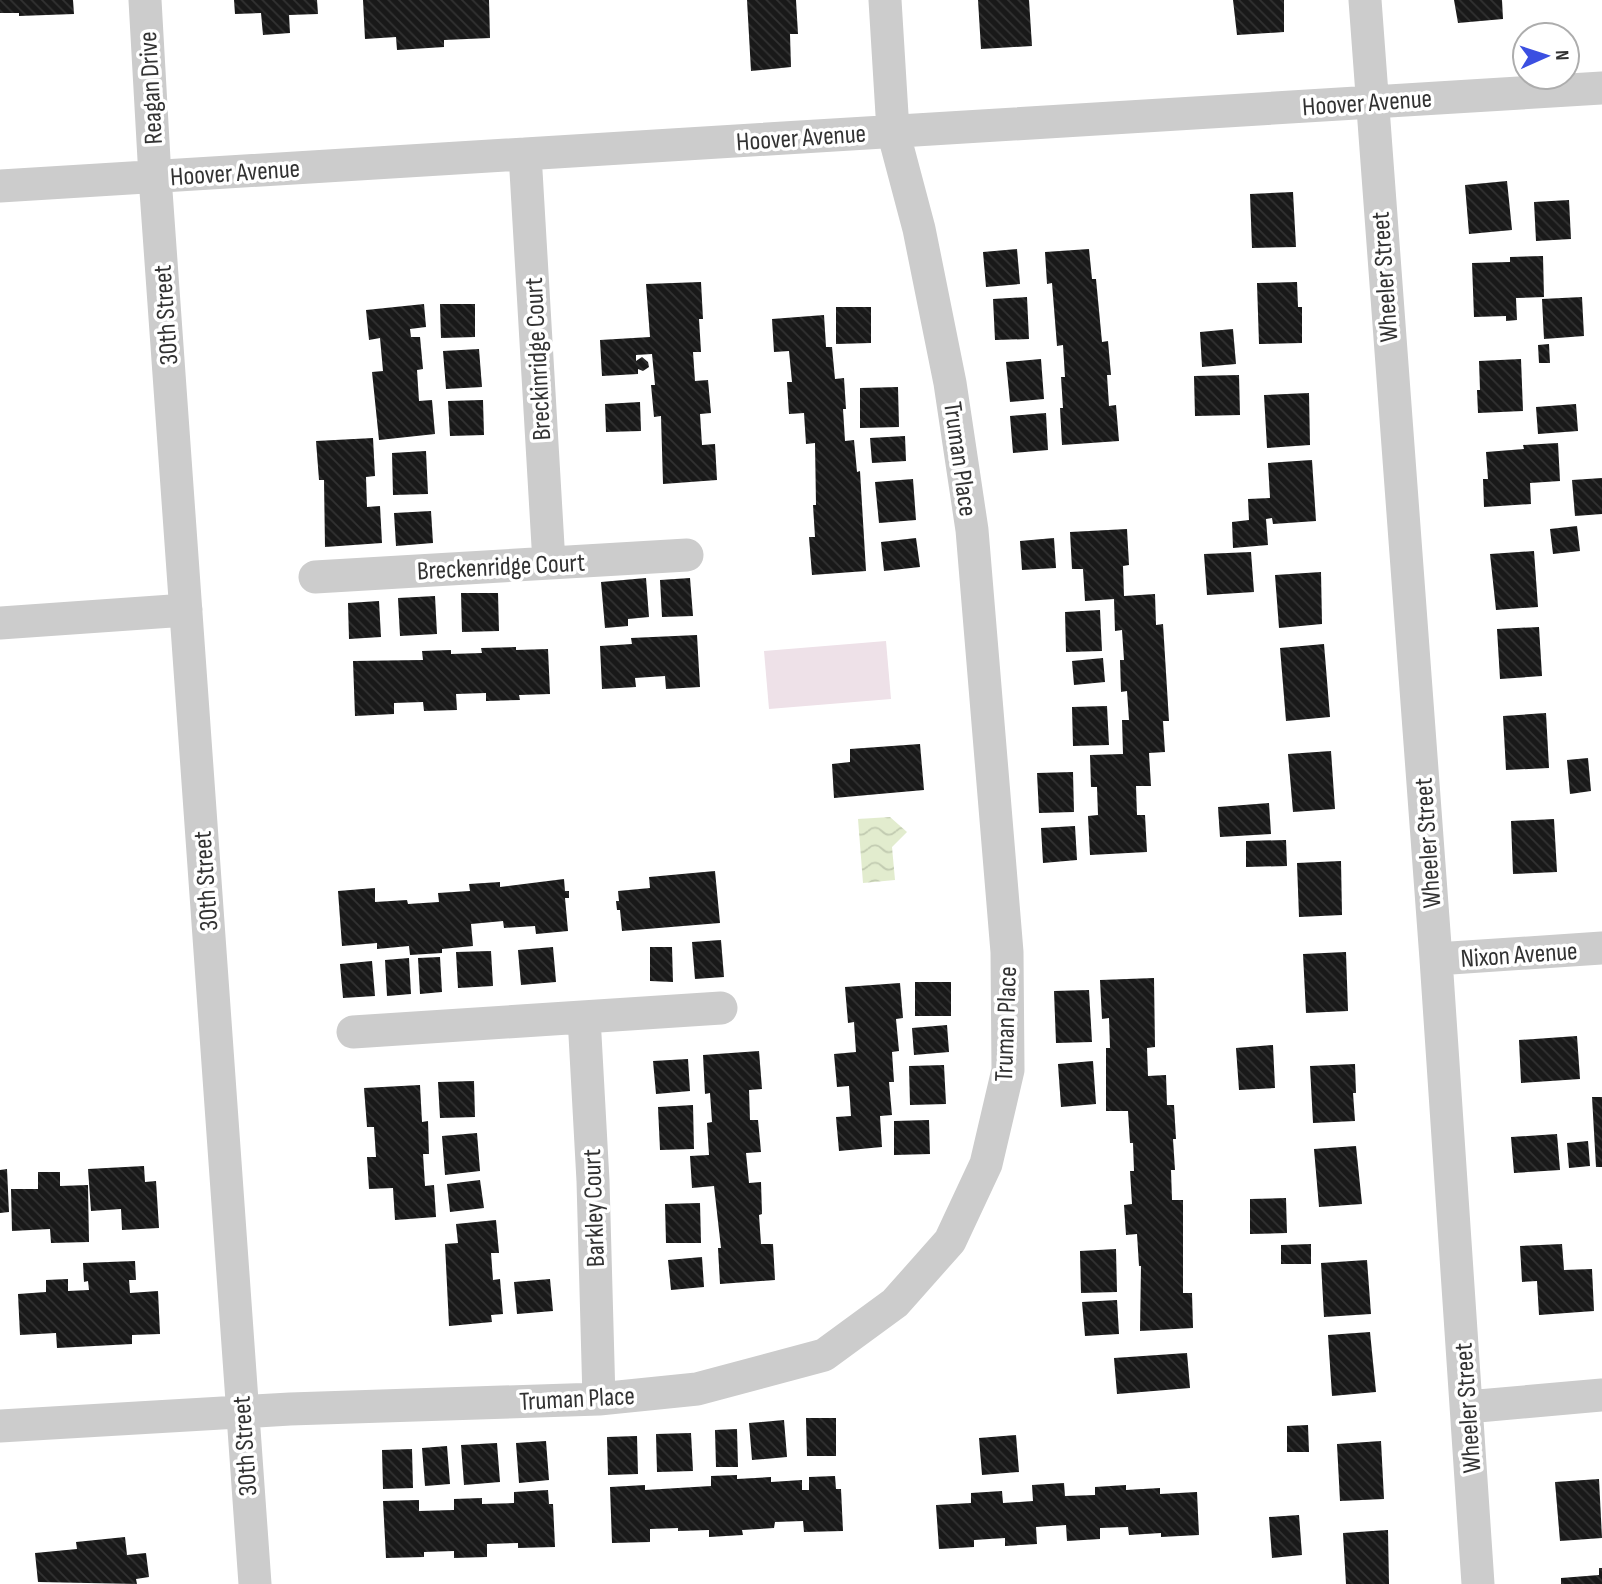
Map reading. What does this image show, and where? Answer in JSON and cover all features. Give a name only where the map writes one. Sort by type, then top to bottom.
[{"type":"street","name":"Reagan Drive","points":[[145,0],[155,177]]},
{"type":"street","name":"Truman Place","points":[[0,1426],[242,1412],[599,1399],[697,1389],[824,1355],[895,1303],[950,1241],[986,1164],[1008,1070],[1007,952],[972,530],[950,383],[919,229],[894,131],[885,0]]},
{"type":"street","name":"Wheeler Street","points":[[1365,0],[1436,959],[1478,1584]]},
{"type":"street","name":"Hoover Avenue","points":[[0,186],[1602,88]]},
{"type":"street","name":"Breckinridge Court","points":[[525,154],[549,563]]},
{"type":"street","name":"30th Street","points":[[155,177],[255,1584]]},
{"type":"street","name":"Breckenridge Court","points":[[315,577],[687,555]]},
{"type":"street","points":[[0,623],[186,610]]},
{"type":"street","name":"Nixon Avenue","points":[[1436,959],[1602,948]]},
{"type":"street","points":[[353,1032],[721,1008]]},
{"type":"street","name":"Barkley Court","points":[[584,1017],[593,1181],[599,1399]]},
{"type":"street","points":[[1467,1407],[1602,1395]]},
{"type":"shaded area","points":[[886,641],[891,699],[769,709],[764,651]]},
{"type":"water","points":[[890,817],[907,832],[892,847],[895,880],[863,883],[858,819]]},
{"type":"building","points":[[0,0],[73,0],[74,14],[19,16],[19,13],[0,13]]},
{"type":"building","points":[[234,0],[317,0],[318,14],[289,15],[290,33],[263,35],[261,13],[235,14]]},
{"type":"building","points":[[363,0],[489,0],[490,38],[444,40],[444,47],[397,50],[396,37],[365,39]]},
{"type":"building","points":[[747,0],[796,0],[798,34],[790,34],[791,67],[751,71]]},
{"type":"building","points":[[978,0],[1029,0],[1032,46],[981,49]]},
{"type":"building","points":[[1233,0],[1284,0],[1284,32],[1237,35]]},
{"type":"building","points":[[1454,0],[1502,0],[1503,19],[1458,23]]},
{"type":"building","points":[[1507,181],[1512,230],[1469,234],[1465,185]]},
{"type":"building","points":[[1293,192],[1296,247],[1252,248],[1250,194]]},
{"type":"building","points":[[1569,200],[1571,239],[1536,241],[1534,202]]},
{"type":"building","points":[[1017,249],[1020,284],[986,287],[983,252]]},
{"type":"building","points":[[1089,249],[1092,279],[1096,279],[1102,342],[1108,341],[1111,375],[1107,375],[1109,406],[1116,405],[1119,441],[1062,445],[1060,408],[1063,408],[1061,377],[1065,377],[1063,345],[1057,346],[1052,283],[1047,284],[1045,252]]},
{"type":"building","points":[[1543,256],[1544,297],[1516,298],[1517,320],[1506,321],[1506,316],[1474,317],[1472,263],[1510,262],[1510,257]]},
{"type":"building","points":[[701,282],[701,352],[693,352],[695,381],[708,380],[711,413],[700,414],[702,445],[715,444],[717,480],[663,484],[661,416],[654,417],[652,354],[636,355],[636,361],[642,357],[649,367],[643,371],[638,369],[638,374],[602,376],[600,340],[650,337],[646,284]]},
{"type":"building","points":[[1297,282],[1298,307],[1302,307],[1302,343],[1259,344],[1257,283]]},
{"type":"building","points":[[1027,297],[1029,339],[995,340],[993,299]]},
{"type":"building","points":[[1582,297],[1584,336],[1544,339],[1542,299]]},
{"type":"building","points":[[424,304],[426,327],[410,329],[411,337],[420,337],[423,369],[417,370],[419,401],[432,400],[435,434],[379,440],[372,372],[383,371],[380,338],[369,340],[366,310]]},
{"type":"building","points":[[440,304],[475,304],[475,337],[441,338]]},
{"type":"building","points":[[836,307],[871,307],[871,343],[836,344]]},
{"type":"building","points":[[824,315],[826,347],[832,347],[835,379],[844,378],[845,441],[854,440],[857,472],[860,471],[866,571],[812,575],[809,537],[815,537],[815,443],[806,444],[804,413],[789,414],[787,382],[792,382],[789,351],[774,352],[772,319]]},
{"type":"building","points":[[1233,329],[1236,364],[1202,367],[1200,332]]},
{"type":"building","points":[[1549,344],[1550,363],[1539,363],[1538,345]]},
{"type":"building","points":[[479,349],[482,387],[446,389],[443,351]]},
{"type":"building","points":[[1041,359],[1044,399],[1010,402],[1006,362]]},
{"type":"building","points":[[1521,359],[1523,411],[1478,413],[1479,361]]},
{"type":"building","points":[[1239,375],[1240,415],[1195,416],[1194,376]]},
{"type":"building","points":[[898,387],[899,427],[860,428],[860,388]]},
{"type":"building","points":[[1309,393],[1310,445],[1267,448],[1264,395]]},
{"type":"building","points":[[483,400],[484,435],[450,436],[448,401]]},
{"type":"building","points":[[640,402],[641,431],[606,432],[605,404]]},
{"type":"building","points":[[1576,404],[1578,431],[1538,434],[1536,407]]},
{"type":"building","points":[[1046,413],[1048,450],[1013,453],[1010,416]]},
{"type":"building","points":[[905,436],[906,461],[872,463],[870,438]]},
{"type":"building","points":[[373,438],[375,476],[366,477],[367,507],[380,506],[382,543],[325,547],[324,480],[319,480],[316,441]]},
{"type":"building","points":[[1558,443],[1560,481],[1530,483],[1531,504],[1484,507],[1483,479],[1488,479],[1486,452],[1524,449],[1523,445]]},
{"type":"building","points":[[426,451],[428,494],[393,495],[392,453]]},
{"type":"building","points":[[1312,460],[1316,521],[1273,524],[1272,518],[1266,519],[1268,545],[1233,548],[1232,522],[1249,520],[1248,499],[1270,498],[1268,463]]},
{"type":"building","points":[[1602,478],[1602,514],[1575,516],[1572,480]]},
{"type":"building","points":[[913,479],[916,520],[879,523],[875,482]]},
{"type":"building","points":[[431,511],[433,543],[396,546],[394,513]]},
{"type":"building","points":[[1577,526],[1580,551],[1553,554],[1550,529]]},
{"type":"building","points":[[1127,529],[1129,565],[1123,566],[1124,596],[1155,594],[1156,625],[1163,624],[1169,721],[1163,721],[1165,752],[1149,753],[1151,786],[1136,786],[1137,815],[1145,815],[1147,852],[1090,855],[1088,816],[1098,815],[1097,787],[1091,787],[1090,755],[1123,754],[1122,720],[1129,720],[1127,691],[1121,692],[1120,660],[1124,660],[1122,630],[1115,631],[1114,599],[1085,601],[1083,569],[1072,569],[1070,532]]},
{"type":"building","points":[[916,538],[920,567],[884,571],[881,542]]},
{"type":"building","points":[[1054,538],[1056,568],[1022,570],[1020,541]]},
{"type":"building","points":[[1534,551],[1538,607],[1496,610],[1490,554]]},
{"type":"building","points":[[1251,552],[1254,592],[1207,595],[1204,554]]},
{"type":"building","points":[[1321,572],[1322,624],[1279,628],[1275,575]]},
{"type":"building","points":[[646,578],[649,617],[628,619],[628,626],[605,628],[601,582]]},
{"type":"building","points":[[690,578],[693,616],[662,617],[660,580]]},
{"type":"building","points":[[461,593],[498,593],[499,631],[462,632]]},
{"type":"building","points":[[435,596],[437,634],[400,636],[398,598]]},
{"type":"building","points":[[379,601],[381,637],[349,639],[348,603]]},
{"type":"building","points":[[1100,610],[1102,651],[1066,652],[1065,612]]},
{"type":"building","points":[[1539,627],[1542,676],[1500,679],[1497,629]]},
{"type":"building","points":[[697,635],[700,687],[666,689],[665,676],[635,678],[636,687],[602,689],[600,646],[632,644],[631,638]]},
{"type":"building","points":[[1324,644],[1330,717],[1286,721],[1280,648]]},
{"type":"building","points":[[516,647],[516,650],[548,649],[550,694],[519,695],[520,700],[486,701],[486,693],[456,694],[457,710],[424,711],[423,702],[394,703],[394,714],[355,716],[353,661],[423,660],[422,651],[482,653],[481,648]]},
{"type":"building","points":[[1103,658],[1105,682],[1074,685],[1072,661]]},
{"type":"building","points":[[1107,706],[1109,745],[1073,746],[1072,707]]},
{"type":"building","points":[[1546,713],[1549,768],[1506,770],[1503,716]]},
{"type":"building","points":[[920,744],[924,790],[834,798],[832,764],[850,762],[850,749]]},
{"type":"building","points":[[1331,751],[1335,809],[1293,812],[1288,754]]},
{"type":"building","points":[[1588,758],[1591,791],[1570,794],[1567,760]]},
{"type":"building","points":[[1073,772],[1074,812],[1039,813],[1037,773]]},
{"type":"building","points":[[1269,803],[1271,834],[1220,837],[1218,807]]},
{"type":"building","points":[[1554,819],[1557,872],[1513,874],[1511,821]]},
{"type":"building","points":[[1075,826],[1077,860],[1043,863],[1041,828]]},
{"type":"building","points":[[1286,840],[1287,866],[1246,867],[1246,841]]},
{"type":"building","points":[[1341,861],[1342,915],[1299,917],[1297,863]]},
{"type":"building","points":[[715,871],[720,923],[622,931],[620,910],[617,910],[616,901],[619,901],[618,891],[650,888],[649,877]]},
{"type":"building","points":[[564,879],[565,891],[569,891],[569,898],[565,898],[568,931],[536,934],[535,926],[504,928],[503,921],[471,924],[473,946],[442,949],[442,953],[410,955],[409,946],[377,949],[377,943],[342,946],[338,891],[375,888],[375,902],[407,900],[408,904],[439,902],[438,893],[470,891],[469,884],[500,882],[500,887]]},
{"type":"building","points":[[721,940],[724,977],[695,979],[692,942]]},
{"type":"building","points":[[553,947],[556,982],[521,985],[518,950]]},
{"type":"building","points":[[650,947],[672,947],[673,982],[650,981]]},
{"type":"building","points":[[491,951],[493,986],[458,988],[456,952]]},
{"type":"building","points":[[1346,952],[1348,1011],[1306,1013],[1303,954]]},
{"type":"building","points":[[440,957],[442,992],[420,994],[418,958]]},
{"type":"building","points":[[409,958],[411,994],[387,996],[385,960]]},
{"type":"building","points":[[372,961],[375,996],[343,998],[340,964]]},
{"type":"building","points":[[1154,978],[1155,1047],[1147,1048],[1148,1076],[1166,1075],[1167,1105],[1174,1105],[1176,1139],[1173,1139],[1175,1170],[1171,1170],[1172,1200],[1183,1200],[1183,1293],[1192,1293],[1193,1328],[1140,1331],[1141,1266],[1137,1234],[1126,1235],[1124,1205],[1132,1204],[1130,1171],[1134,1171],[1133,1143],[1130,1143],[1128,1111],[1106,1111],[1109,1018],[1102,1019],[1100,980]]},
{"type":"building","points":[[915,982],[951,982],[951,1016],[915,1016]]},
{"type":"building","points":[[900,983],[903,1018],[896,1019],[899,1051],[892,1052],[894,1082],[889,1082],[892,1115],[880,1116],[882,1147],[839,1151],[836,1117],[851,1116],[849,1086],[837,1087],[834,1054],[856,1052],[854,1022],[848,1023],[845,987]]},
{"type":"building","points":[[1089,990],[1092,1042],[1056,1043],[1054,991]]},
{"type":"building","points":[[947,1025],[949,1052],[914,1055],[912,1028]]},
{"type":"building","points":[[1577,1036],[1580,1079],[1521,1083],[1519,1040]]},
{"type":"building","points":[[1273,1045],[1275,1088],[1239,1090],[1236,1048]]},
{"type":"building","points":[[759,1051],[762,1089],[749,1090],[750,1120],[758,1120],[761,1152],[746,1153],[749,1183],[761,1182],[761,1244],[773,1244],[775,1280],[720,1284],[718,1248],[721,1248],[714,1186],[692,1188],[690,1156],[709,1155],[707,1123],[712,1122],[710,1093],[705,1094],[703,1055]]},
{"type":"building","points":[[688,1059],[690,1091],[656,1094],[653,1061]]},
{"type":"building","points":[[1093,1061],[1096,1104],[1061,1107],[1058,1064]]},
{"type":"building","points":[[1355,1064],[1355,1121],[1313,1123],[1310,1066]]},
{"type":"building","points":[[944,1065],[946,1104],[910,1105],[909,1066]]},
{"type":"building","points":[[474,1081],[475,1117],[440,1118],[438,1082]]},
{"type":"building","points":[[420,1085],[422,1122],[428,1121],[429,1154],[423,1154],[425,1186],[434,1185],[436,1217],[395,1220],[393,1188],[369,1189],[367,1157],[376,1157],[374,1127],[367,1127],[364,1088]]},
{"type":"building","points":[[1592,1097],[1602,1097],[1602,1167],[1596,1167]]},
{"type":"building","points":[[693,1105],[694,1149],[660,1150],[658,1107]]},
{"type":"building","points":[[929,1120],[930,1154],[894,1155],[894,1121]]},
{"type":"building","points":[[477,1133],[480,1171],[445,1175],[442,1136]]},
{"type":"building","points":[[1557,1134],[1560,1170],[1514,1173],[1511,1137]]},
{"type":"building","points":[[1588,1141],[1590,1166],[1569,1168],[1567,1143]]},
{"type":"building","points":[[1356,1146],[1362,1204],[1319,1207],[1314,1149]]},
{"type":"building","points":[[144,1166],[145,1182],[156,1181],[159,1228],[122,1230],[121,1209],[91,1211],[88,1169]]},
{"type":"building","points":[[7,1169],[9,1212],[0,1213],[0,1170]]},
{"type":"building","points":[[38,1172],[60,1172],[60,1186],[88,1185],[89,1242],[51,1243],[50,1229],[12,1231],[11,1189],[38,1189]]},
{"type":"building","points":[[480,1180],[484,1208],[450,1212],[447,1184]]},
{"type":"building","points":[[1286,1198],[1287,1233],[1250,1234],[1250,1199]]},
{"type":"building","points":[[700,1203],[701,1243],[666,1243],[665,1204]]},
{"type":"building","points":[[496,1220],[499,1253],[491,1253],[493,1280],[500,1279],[503,1314],[491,1315],[492,1322],[449,1326],[445,1244],[458,1243],[456,1224]]},
{"type":"building","points":[[1311,1244],[1311,1264],[1281,1264],[1281,1245]]},
{"type":"building","points":[[1562,1244],[1564,1270],[1592,1269],[1594,1311],[1539,1315],[1537,1281],[1522,1282],[1520,1246]]},
{"type":"building","points":[[1116,1249],[1117,1292],[1081,1293],[1080,1251]]},
{"type":"building","points":[[702,1257],[704,1287],[671,1290],[668,1260]]},
{"type":"building","points":[[1367,1260],[1371,1314],[1324,1317],[1321,1263]]},
{"type":"building","points":[[135,1261],[136,1280],[129,1280],[130,1293],[158,1291],[160,1334],[132,1335],[132,1344],[57,1348],[56,1333],[20,1335],[18,1294],[46,1292],[46,1280],[68,1279],[68,1291],[89,1290],[88,1281],[84,1282],[83,1263]]},
{"type":"building","points":[[550,1279],[553,1311],[517,1314],[514,1282]]},
{"type":"building","points":[[1117,1300],[1119,1334],[1085,1336],[1082,1302]]},
{"type":"building","points":[[1370,1332],[1376,1392],[1332,1396],[1328,1335]]},
{"type":"building","points":[[1187,1353],[1190,1388],[1117,1394],[1114,1358]]},
{"type":"building","points":[[806,1418],[836,1418],[836,1456],[807,1456]]},
{"type":"building","points":[[784,1420],[787,1457],[752,1460],[749,1423]]},
{"type":"building","points":[[1308,1425],[1309,1452],[1287,1452],[1287,1426]]},
{"type":"building","points":[[737,1429],[738,1467],[716,1467],[715,1430]]},
{"type":"building","points":[[691,1433],[693,1471],[657,1472],[656,1434]]},
{"type":"building","points":[[1016,1435],[1019,1472],[982,1475],[979,1438]]},
{"type":"building","points":[[637,1436],[638,1474],[608,1475],[607,1437]]},
{"type":"building","points":[[546,1441],[549,1480],[519,1483],[516,1443]]},
{"type":"building","points":[[1381,1441],[1384,1499],[1340,1501],[1337,1444]]},
{"type":"building","points":[[497,1443],[500,1482],[464,1485],[461,1445]]},
{"type":"building","points":[[447,1446],[450,1484],[425,1486],[422,1448]]},
{"type":"building","points":[[412,1449],[413,1488],[383,1489],[382,1450]]},
{"type":"building","points":[[737,1475],[737,1479],[771,1477],[771,1482],[802,1480],[802,1490],[809,1490],[809,1477],[835,1476],[836,1489],[841,1489],[843,1531],[804,1532],[803,1521],[775,1522],[774,1528],[742,1530],[743,1535],[709,1537],[709,1530],[650,1529],[650,1542],[612,1543],[610,1487],[645,1485],[645,1490],[711,1486],[711,1476]]},
{"type":"building","points":[[1599,1479],[1602,1538],[1560,1541],[1555,1482]]},
{"type":"building","points":[[1064,1483],[1065,1496],[1095,1495],[1095,1487],[1126,1485],[1126,1490],[1160,1488],[1160,1494],[1197,1492],[1199,1535],[1129,1535],[1128,1527],[1100,1528],[1100,1539],[1067,1541],[1066,1525],[1036,1527],[1037,1544],[1005,1546],[1005,1538],[974,1540],[974,1547],[939,1549],[936,1505],[971,1503],[971,1493],[1002,1491],[1003,1503],[1033,1501],[1032,1485]]},
{"type":"building","points":[[548,1490],[549,1504],[553,1504],[555,1547],[518,1548],[518,1543],[487,1544],[487,1557],[454,1558],[454,1551],[424,1552],[424,1557],[386,1558],[383,1501],[419,1500],[419,1511],[454,1510],[454,1499],[482,1498],[482,1504],[514,1503],[514,1492]]},
{"type":"building","points":[[1299,1515],[1302,1555],[1272,1558],[1269,1517]]},
{"type":"building","points":[[1388,1530],[1389,1584],[1346,1584],[1343,1533]]},
{"type":"building","points":[[125,1537],[127,1555],[146,1553],[149,1577],[136,1579],[137,1584],[38,1582],[35,1553],[77,1549],[76,1542]]},
{"type":"building","points":[[1599,1568],[1602,1568],[1602,1584],[1561,1584],[1561,1578],[1599,1575]]}]
